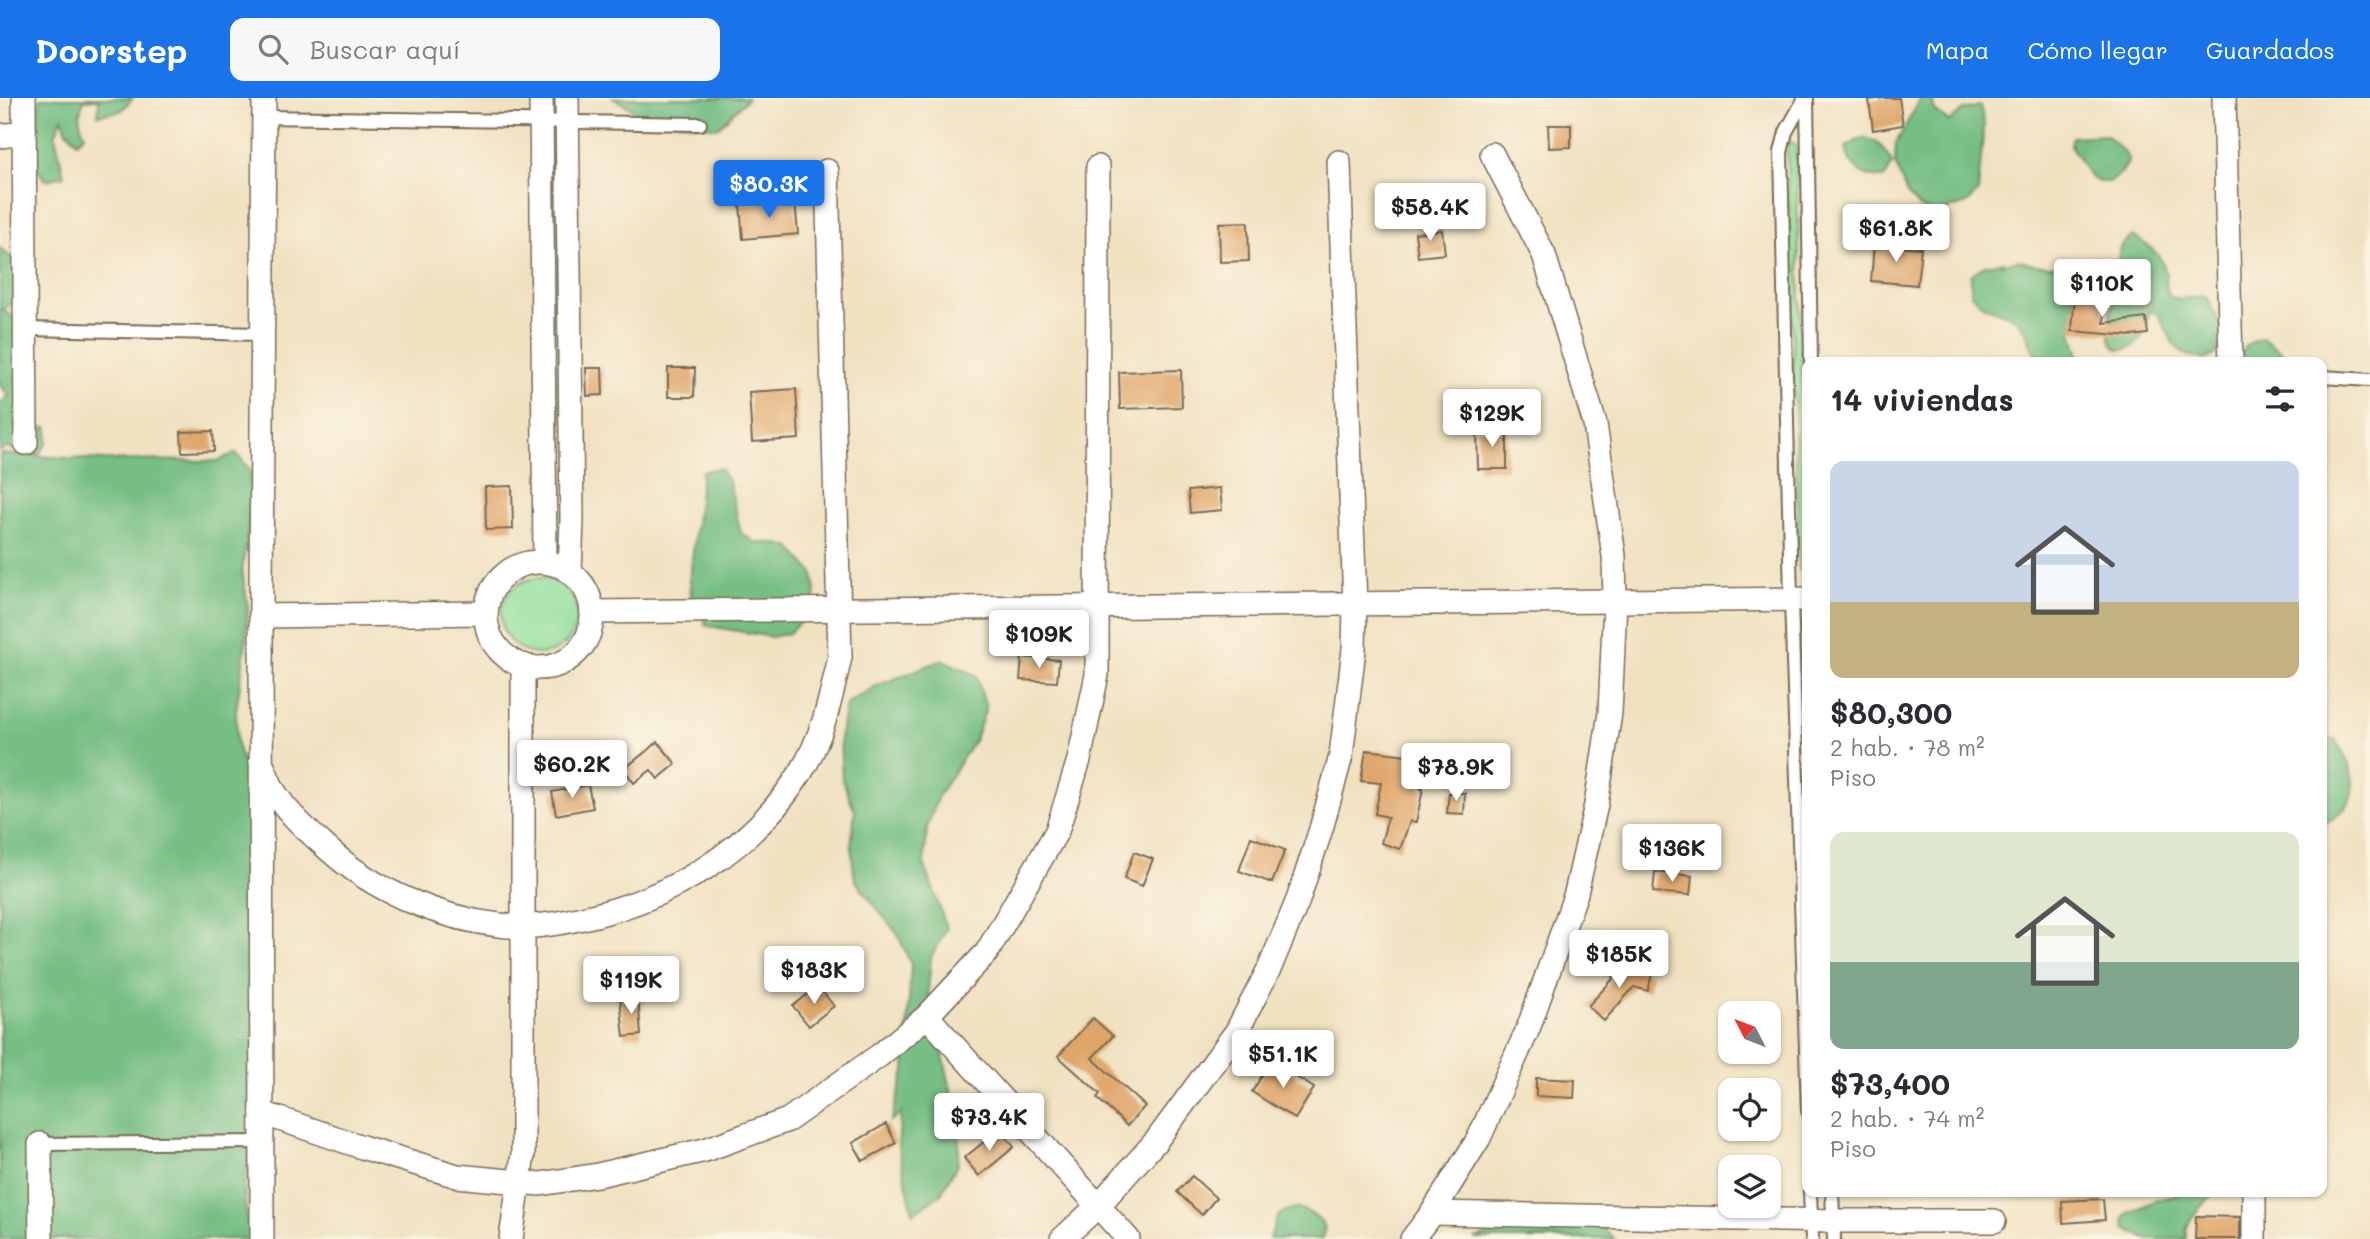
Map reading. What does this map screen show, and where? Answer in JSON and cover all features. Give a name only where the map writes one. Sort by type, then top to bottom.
[{"type":"street","points":[[24,98],[26,443]]},
{"type":"street","points":[[541,98],[545,562]]},
{"type":"street","points":[[567,98],[572,520],[570,571]]},
{"type":"street","points":[[2224,98],[2231,357]]},
{"type":"street","points":[[262,1239],[261,616],[264,107]]},
{"type":"street","points":[[0,136],[24,133]]},
{"type":"street","points":[[1412,1239],[1432,1213],[1479,1139],[1528,1028],[1576,893],[1596,805],[1610,713],[1615,602],[1614,556],[1595,424],[1544,255],[1492,154]]},
{"type":"street","points":[[1062,1239],[1098,1206],[1156,1141],[1237,1031],[1270,967],[1298,900],[1341,756],[1354,649],[1355,605],[1339,162]]},
{"type":"street","points":[[262,1113],[457,1176],[540,1184],[598,1175],[705,1150],[788,1120],[880,1055],[927,1016],[986,952],[1057,831],[1079,760],[1097,675],[1098,167]]},
{"type":"street","points":[[261,762],[275,792],[305,828],[365,879],[401,897],[457,916],[499,925],[552,925],[617,911],[644,901],[703,872],[742,841],[774,808],[801,772],[819,737],[830,704],[840,657],[827,171]]},
{"type":"street","points":[[545,562],[570,571],[582,583],[592,612],[590,629],[583,645],[571,657],[556,665],[539,668],[523,665],[508,657],[496,645],[488,630],[486,613],[490,596],[499,581],[512,569],[528,563],[545,562]]},
{"type":"street","points":[[592,612],[1800,599]]},
{"type":"street","points":[[261,616],[486,613]]},
{"type":"street","points":[[511,1239],[523,1154],[523,665]]},
{"type":"street","points":[[927,1016],[1128,1239]]},
{"type":"street","points":[[40,1144],[41,1239]]},
{"type":"street","points":[[2253,1197],[2254,1239]]},
{"type":"street","points":[[1432,1213],[1823,1230],[1994,1226]]},
{"type":"lane","points":[[1806,98],[1811,357]]},
{"type":"lane","points":[[1802,727],[1800,599],[1781,152],[1786,132],[1806,98]]},
{"type":"lane","points":[[264,107],[541,122],[700,124]]},
{"type":"lane","points":[[25,329],[262,334]]},
{"type":"lane","points":[[2327,377],[2370,380]]},
{"type":"lane","points":[[40,1144],[261,1142]]},
{"type":"lane","points":[[1812,1197],[1823,1230]]},
{"type":"lane","points":[[1823,1230],[1831,1197]]},
{"type":"green space","points":[[40,98],[133,98],[121,111],[98,115],[99,99],[84,100],[80,118],[85,135],[77,142],[67,131],[62,118],[55,135],[64,176],[45,180],[35,161],[34,151]]},
{"type":"green space","points":[[613,98],[748,98],[718,128],[647,118]]},
{"type":"green space","points":[[1921,98],[1932,98],[1935,111],[1949,122],[1963,110],[1980,106],[1984,123],[1978,192],[1967,203],[1935,214],[1919,207],[1907,194],[1895,162],[1896,143]]},
{"type":"green space","points":[[557,135],[563,535],[560,538],[555,537],[550,137]]},
{"type":"green space","points":[[2106,135],[2129,160],[2118,176],[2105,182],[2092,178],[2086,171],[2072,148],[2071,141],[2072,137]]},
{"type":"green space","points":[[1862,138],[1877,143],[1893,164],[1884,178],[1864,174],[1850,161],[1846,147]]},
{"type":"green space","points":[[1790,142],[1796,145],[1802,376],[1802,571],[1799,570],[1787,145]]},
{"type":"green space","points":[[2133,236],[2150,247],[2165,268],[2167,289],[2171,297],[2180,299],[2206,296],[2222,328],[2225,344],[2213,356],[2187,355],[2174,345],[2158,313],[2150,311],[2144,333],[2133,346],[2123,350],[2114,346],[2110,338],[2110,313],[2126,279],[2118,264],[2120,247]]},
{"type":"green space","points":[[0,248],[19,264],[17,300],[3,310],[18,320],[29,428],[48,427],[47,443],[39,454],[23,454],[7,447],[0,451],[0,405],[9,395],[0,386]]},
{"type":"green space","points":[[2018,260],[2050,266],[2103,262],[2115,273],[2098,292],[2073,297],[2076,314],[2072,332],[2080,357],[2036,357],[2026,332],[2015,318],[1984,306],[1971,294],[1971,275],[1985,265],[2004,262],[2002,265]]},
{"type":"green space","points":[[2262,338],[2288,357],[2240,357],[2246,345]]},
{"type":"green space","points":[[236,453],[251,471],[251,505],[242,572],[248,605],[246,642],[236,711],[237,744],[257,811],[262,1089],[244,1187],[247,1221],[252,1239],[0,1239],[0,454],[104,460],[217,461]]},
{"type":"green space","points":[[720,468],[729,483],[741,533],[756,543],[790,547],[813,573],[816,592],[813,609],[789,633],[772,637],[703,625],[707,624],[691,596],[690,578],[702,471]]},
{"type":"green space","points":[[539,578],[554,581],[566,589],[574,601],[577,616],[574,631],[566,643],[554,651],[539,654],[524,651],[512,643],[504,631],[501,616],[504,601],[512,589],[524,581]]},
{"type":"green space","points":[[1802,624],[1802,693],[1800,625]]},
{"type":"green space","points":[[942,660],[976,675],[986,708],[975,739],[938,796],[927,828],[924,863],[947,929],[931,957],[928,991],[960,1128],[958,1163],[940,1195],[913,1213],[898,1146],[901,1113],[891,1121],[905,1071],[911,964],[898,935],[855,880],[851,846],[855,811],[842,779],[840,739],[846,704],[876,686]]},
{"type":"green space","points":[[2327,739],[2334,740],[2339,746],[2352,777],[2349,802],[2327,822]]},
{"type":"green space","points":[[2170,1197],[2211,1197],[2191,1219],[2186,1239],[2146,1239],[2125,1228],[2124,1219],[2129,1212]]},
{"type":"green space","points":[[1297,1208],[1310,1213],[1322,1223],[1325,1227],[1322,1239],[1270,1239],[1277,1218],[1284,1212]]},
{"type":"green space","points":[[1532,1210],[1602,1227],[1615,1239],[1475,1239],[1501,1230]]},
{"type":"building","points":[[1899,98],[1903,125],[1873,130],[1869,100]]},
{"type":"building","points":[[1548,125],[1571,125],[1571,147],[1549,148]]},
{"type":"building","points":[[795,200],[798,234],[743,239],[740,205]]},
{"type":"building","points":[[1248,222],[1249,261],[1220,262],[1219,223]]},
{"type":"building","points":[[1442,230],[1445,254],[1418,257],[1415,233]]},
{"type":"building","points":[[1874,244],[1921,248],[1917,285],[1871,281]]},
{"type":"building","points":[[2075,294],[2106,297],[2104,323],[2146,318],[2148,334],[2132,336],[2072,331]]},
{"type":"building","points":[[586,368],[602,368],[603,395],[587,396]]},
{"type":"building","points":[[668,368],[695,368],[694,397],[668,397]]},
{"type":"building","points":[[1181,370],[1182,407],[1120,409],[1119,372]]},
{"type":"building","points":[[796,389],[799,439],[752,442],[749,392]]},
{"type":"building","points":[[1477,430],[1507,430],[1507,469],[1478,469]]},
{"type":"building","points":[[213,431],[214,451],[182,452],[181,432]]},
{"type":"building","points":[[512,486],[513,529],[486,530],[485,487]]},
{"type":"building","points":[[1220,488],[1222,510],[1190,513],[1188,491]]},
{"type":"building","points":[[1022,657],[1059,660],[1057,682],[1020,680]]},
{"type":"building","points":[[658,742],[676,764],[658,779],[651,770],[634,783],[624,769]]},
{"type":"building","points":[[1366,750],[1424,757],[1420,788],[1423,789],[1416,822],[1410,821],[1400,849],[1381,843],[1388,817],[1375,814],[1381,783],[1361,781]]},
{"type":"building","points":[[588,785],[593,808],[556,815],[552,792]]},
{"type":"building","points":[[1449,793],[1465,793],[1464,814],[1447,813]]},
{"type":"building","points":[[1251,837],[1285,850],[1272,883],[1239,871]]},
{"type":"building","points":[[1134,852],[1153,859],[1142,886],[1124,879]]},
{"type":"building","points":[[1655,872],[1692,876],[1690,895],[1653,892]]},
{"type":"building","points":[[1616,964],[1652,974],[1648,991],[1634,987],[1604,1021],[1588,1006],[1613,979]]},
{"type":"building","points":[[818,986],[834,1006],[809,1026],[793,1006]]},
{"type":"building","points":[[638,996],[641,1035],[624,1037],[620,998]]},
{"type":"building","points":[[1093,1018],[1113,1036],[1092,1058],[1145,1106],[1127,1126],[1097,1098],[1100,1094],[1058,1056]]},
{"type":"building","points":[[1271,1061],[1314,1088],[1295,1119],[1252,1092]]},
{"type":"building","points":[[1536,1078],[1575,1080],[1574,1098],[1536,1096]]},
{"type":"building","points":[[886,1124],[896,1143],[863,1161],[853,1143]]},
{"type":"building","points":[[1000,1129],[1014,1147],[979,1176],[964,1158]]},
{"type":"building","points":[[1192,1176],[1216,1198],[1202,1215],[1177,1192]]},
{"type":"building","points":[[2103,1199],[2105,1220],[2063,1223],[2062,1201]]},
{"type":"building","points":[[2196,1216],[2240,1217],[2240,1239],[2195,1239]]}]
